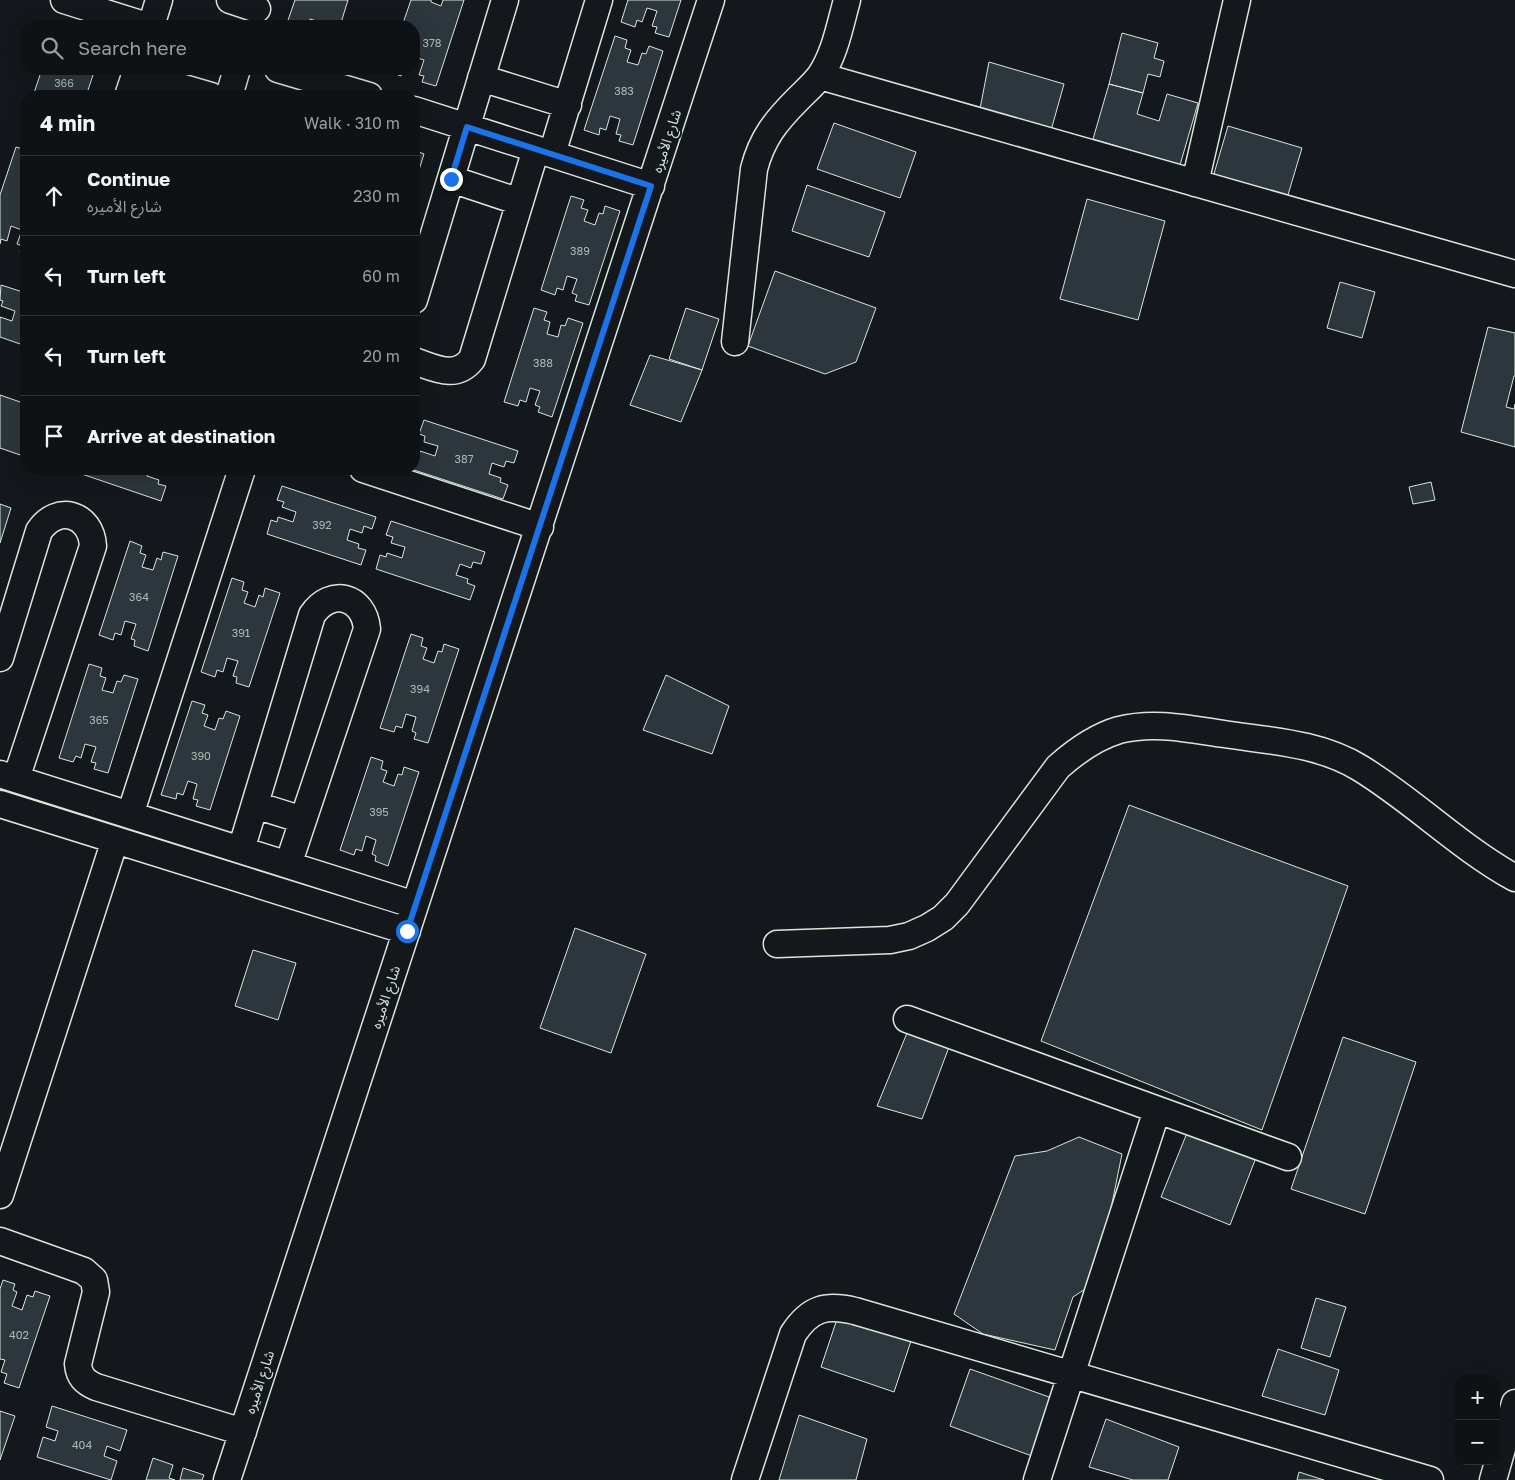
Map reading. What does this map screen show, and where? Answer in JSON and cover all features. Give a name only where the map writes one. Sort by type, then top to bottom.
[{"type":"street","points":[[64,0],[129,20]]},
{"type":"street","points":[[151,20],[159,0]]},
{"type":"street","points":[[230,0],[256,12]]},
{"type":"street","points":[[420,280],[505,0]]},
{"type":"street","points":[[420,363],[451,372],[462,369],[472,359],[520,202],[568,106],[598,0]]},
{"type":"street","name":"شارع الأميره","points":[[227,1480],[711,0]]},
{"type":"street","points":[[735,342],[753,176],[757,156],[762,143],[778,119],[820,76],[831,55],[847,0]]},
{"type":"street","points":[[1195,182],[1237,0]]},
{"type":"street","points":[[231,90],[235,75]]},
{"type":"street","points":[[298,75],[349,90]]},
{"type":"street","points":[[820,76],[1515,274]]},
{"type":"street","points":[[481,78],[568,106]]},
{"type":"street","points":[[134,80],[182,90]]},
{"type":"street","points":[[420,112],[651,186]]},
{"type":"street","points":[[451,179],[520,202]]},
{"type":"street","points":[[141,848],[140,818],[240,475]]},
{"type":"street","points":[[381,475],[540,527]]},
{"type":"street","points":[[0,658],[39,531],[44,523],[52,517],[72,515],[88,527],[92,536],[93,546],[8,776],[415,905]]},
{"type":"street","points":[[241,850],[312,615],[326,601],[336,598],[345,599],[355,603],[362,610],[366,620],[366,629],[288,865]]},
{"type":"street","points":[[777,944],[890,940],[909,936],[927,928],[943,918],[958,904],[1058,768],[1076,751],[1096,739],[1118,730],[1142,726],[1166,726],[1289,743],[1313,748],[1337,757],[1359,768],[1380,782],[1487,861],[1515,878]]},
{"type":"street","points":[[83,830],[91,803]]},
{"type":"street","points":[[0,804],[407,931]]},
{"type":"street","points":[[255,805],[303,820]]},
{"type":"street","points":[[0,1195],[115,840]]},
{"type":"street","points":[[907,1019],[1288,1157]]},
{"type":"street","points":[[1038,1480],[1157,1110]]},
{"type":"street","points":[[0,1241],[84,1272],[94,1280],[96,1292],[78,1364],[80,1376],[85,1381],[243,1432]]},
{"type":"street","points":[[745,1480],[793,1334],[801,1322],[812,1312],[827,1308],[841,1308],[1430,1480]]},
{"type":"street","points":[[1493,1480],[1515,1403]]},
{"type":"building","points":[[295,0],[348,0],[342,20],[288,20]]},
{"type":"building","points":[[411,0],[431,0],[431,2],[441,6],[443,0],[464,0],[436,86],[422,82],[424,76],[419,75],[424,60],[420,59],[420,20],[404,20]]},
{"type":"building","points":[[628,0],[681,0],[669,37],[655,33],[657,27],[652,26],[657,11],[647,8],[642,22],[637,20],[635,27],[621,22]]},
{"type":"building","points":[[1122,33],[1158,43],[1154,58],[1164,61],[1160,77],[1148,74],[1143,93],[1109,84]]},
{"type":"building","points":[[615,36],[627,40],[625,48],[631,50],[627,62],[638,65],[642,53],[646,54],[649,46],[663,51],[633,145],[619,141],[621,135],[616,134],[620,119],[610,116],[606,130],[600,128],[599,135],[584,130]]},
{"type":"building","points":[[989,62],[1064,84],[1050,134],[979,114]]},
{"type":"building","points":[[40,75],[93,75],[88,90],[35,90]]},
{"type":"building","points":[[1109,84],[1143,93],[1137,114],[1159,121],[1167,94],[1198,103],[1180,165],[1093,139]]},
{"type":"building","points":[[834,123],[916,152],[900,198],[817,169]]},
{"type":"building","points":[[1228,126],[1302,148],[1287,198],[1213,177]]},
{"type":"building","points":[[16,147],[20,148],[20,229],[11,226],[7,241],[1,239],[0,244],[0,195]]},
{"type":"building","points":[[420,152],[424,154],[420,167]]},
{"type":"building","points":[[807,185],[885,212],[869,257],[792,231]]},
{"type":"building","points":[[571,196],[584,200],[581,208],[588,210],[584,221],[595,225],[599,213],[603,214],[605,206],[620,211],[589,305],[575,301],[577,295],[572,293],[577,279],[567,276],[563,290],[557,288],[555,295],[541,290]]},
{"type":"building","points":[[1087,199],[1165,221],[1138,320],[1060,299]]},
{"type":"building","points":[[775,271],[876,308],[856,362],[825,374],[748,346]]},
{"type":"building","points":[[1340,282],[1375,292],[1362,338],[1327,328]]},
{"type":"building","points":[[1,285],[20,291],[20,344],[0,337],[0,317],[12,321],[15,311],[1,306],[3,301],[0,300]]},
{"type":"building","points":[[534,308],[547,312],[544,320],[550,322],[547,334],[558,337],[561,325],[565,326],[568,318],[583,323],[552,417],[538,412],[540,407],[535,405],[540,391],[530,388],[526,402],[520,400],[518,406],[504,402]]},
{"type":"building","points":[[686,308],[719,319],[702,370],[669,359]]},
{"type":"building","points":[[1488,327],[1515,333],[1515,376],[1506,407],[1514,409],[1515,404],[1515,447],[1461,432]]},
{"type":"building","points":[[650,355],[702,370],[681,422],[630,405]]},
{"type":"building","points":[[0,395],[20,402],[20,455],[0,448]]},
{"type":"building","points":[[424,420],[518,451],[514,463],[506,461],[504,467],[492,463],[489,474],[501,478],[500,482],[508,485],[503,499],[420,472],[420,451],[435,456],[438,446],[424,442],[425,436],[420,434]]},
{"type":"building","points":[[85,475],[147,475],[159,480],[158,484],[166,486],[161,501]]},
{"type":"building","points":[[1431,482],[1435,500],[1413,504],[1409,487]]},
{"type":"building","points":[[282,486],[376,517],[372,529],[364,526],[362,533],[350,529],[347,540],[359,544],[358,548],[366,550],[361,565],[267,534],[271,520],[277,522],[278,517],[293,522],[296,512],[282,507],[284,502],[277,500]]},
{"type":"building","points":[[0,504],[11,508],[0,543]]},
{"type":"building","points":[[391,521],[485,552],[481,564],[473,562],[471,568],[460,564],[456,575],[468,579],[467,583],[475,586],[470,600],[376,569],[380,555],[386,557],[387,553],[402,558],[405,547],[391,543],[393,537],[386,535]]},
{"type":"building","points":[[130,541],[142,546],[140,553],[146,555],[142,567],[153,570],[157,558],[161,560],[163,552],[178,556],[148,651],[134,646],[135,640],[131,639],[136,624],[125,621],[121,635],[115,633],[113,640],[99,635]]},
{"type":"building","points":[[232,578],[244,582],[242,590],[248,592],[244,603],[255,607],[259,595],[263,597],[265,588],[280,593],[249,687],[236,683],[237,677],[233,676],[238,661],[227,658],[223,672],[217,670],[215,677],[201,672]]},
{"type":"building","points":[[411,634],[423,638],[421,646],[427,648],[423,659],[434,663],[438,651],[442,652],[444,644],[459,649],[428,743],[414,739],[416,733],[412,731],[416,717],[406,714],[402,728],[396,726],[394,732],[380,728]]},
{"type":"building","points":[[89,664],[102,668],[100,676],[106,678],[102,690],[113,693],[117,681],[121,682],[124,675],[138,679],[108,773],[94,769],[96,763],[91,762],[96,747],[85,744],[81,758],[76,756],[73,762],[59,758]]},
{"type":"building","points":[[666,675],[729,706],[712,754],[643,730]]},
{"type":"building","points":[[192,701],[205,705],[202,713],[208,715],[204,726],[215,730],[219,718],[223,719],[226,711],[240,716],[210,810],[196,806],[198,800],[193,799],[197,784],[188,781],[183,795],[177,793],[176,799],[161,795]]},
{"type":"building","points":[[371,757],[383,761],[381,769],[387,771],[383,782],[394,786],[398,774],[402,775],[404,767],[419,772],[388,866],[375,861],[376,856],[372,854],[376,840],[366,836],[362,851],[356,849],[354,855],[340,850]]},
{"type":"building","points":[[1129,805],[1348,886],[1262,1130],[1041,1041]]},
{"type":"building","points":[[575,928],[646,954],[611,1053],[540,1028]]},
{"type":"building","points":[[253,950],[296,963],[278,1020],[235,1006]]},
{"type":"building","points":[[907,1033],[949,1047],[922,1119],[877,1106]]},
{"type":"building","points":[[1343,1037],[1416,1062],[1365,1214],[1291,1189]]},
{"type":"building","points":[[1189,1128],[1257,1155],[1230,1225],[1161,1197]]},
{"type":"building","points":[[1079,1137],[1122,1154],[1096,1282],[1073,1297],[1055,1350],[983,1334],[954,1314],[1015,1156],[1047,1151]]},
{"type":"building","points":[[3,1280],[15,1284],[13,1290],[17,1292],[12,1306],[22,1310],[27,1295],[33,1297],[35,1291],[50,1296],[19,1388],[4,1383],[7,1374],[1,1372],[5,1360],[0,1359],[0,1289]]},
{"type":"building","points":[[1316,1298],[1346,1307],[1330,1357],[1301,1348]]},
{"type":"building","points":[[838,1316],[911,1341],[894,1392],[821,1367]]},
{"type":"building","points":[[1278,1349],[1339,1370],[1325,1415],[1262,1396]]},
{"type":"building","points":[[970,1369],[1052,1398],[1032,1456],[950,1426]]},
{"type":"building","points":[[52,1406],[127,1430],[120,1451],[107,1446],[104,1456],[117,1461],[111,1480],[37,1457],[43,1437],[55,1441],[58,1431],[46,1427]]},
{"type":"building","points":[[0,1411],[15,1416],[0,1460]]},
{"type":"building","points":[[799,1415],[867,1439],[856,1480],[779,1480]]},
{"type":"building","points":[[1106,1419],[1179,1447],[1168,1480],[1133,1480],[1089,1467]]},
{"type":"building","points":[[153,1458],[173,1465],[169,1478],[175,1480],[146,1480]]},
{"type":"building","points":[[183,1468],[204,1475],[202,1480],[180,1480]]},
{"type":"building","points":[[1299,1472],[1324,1480],[1297,1480]]},
{"type":"route","points":[[407,931],[651,186],[467,127],[451,179]]}]
